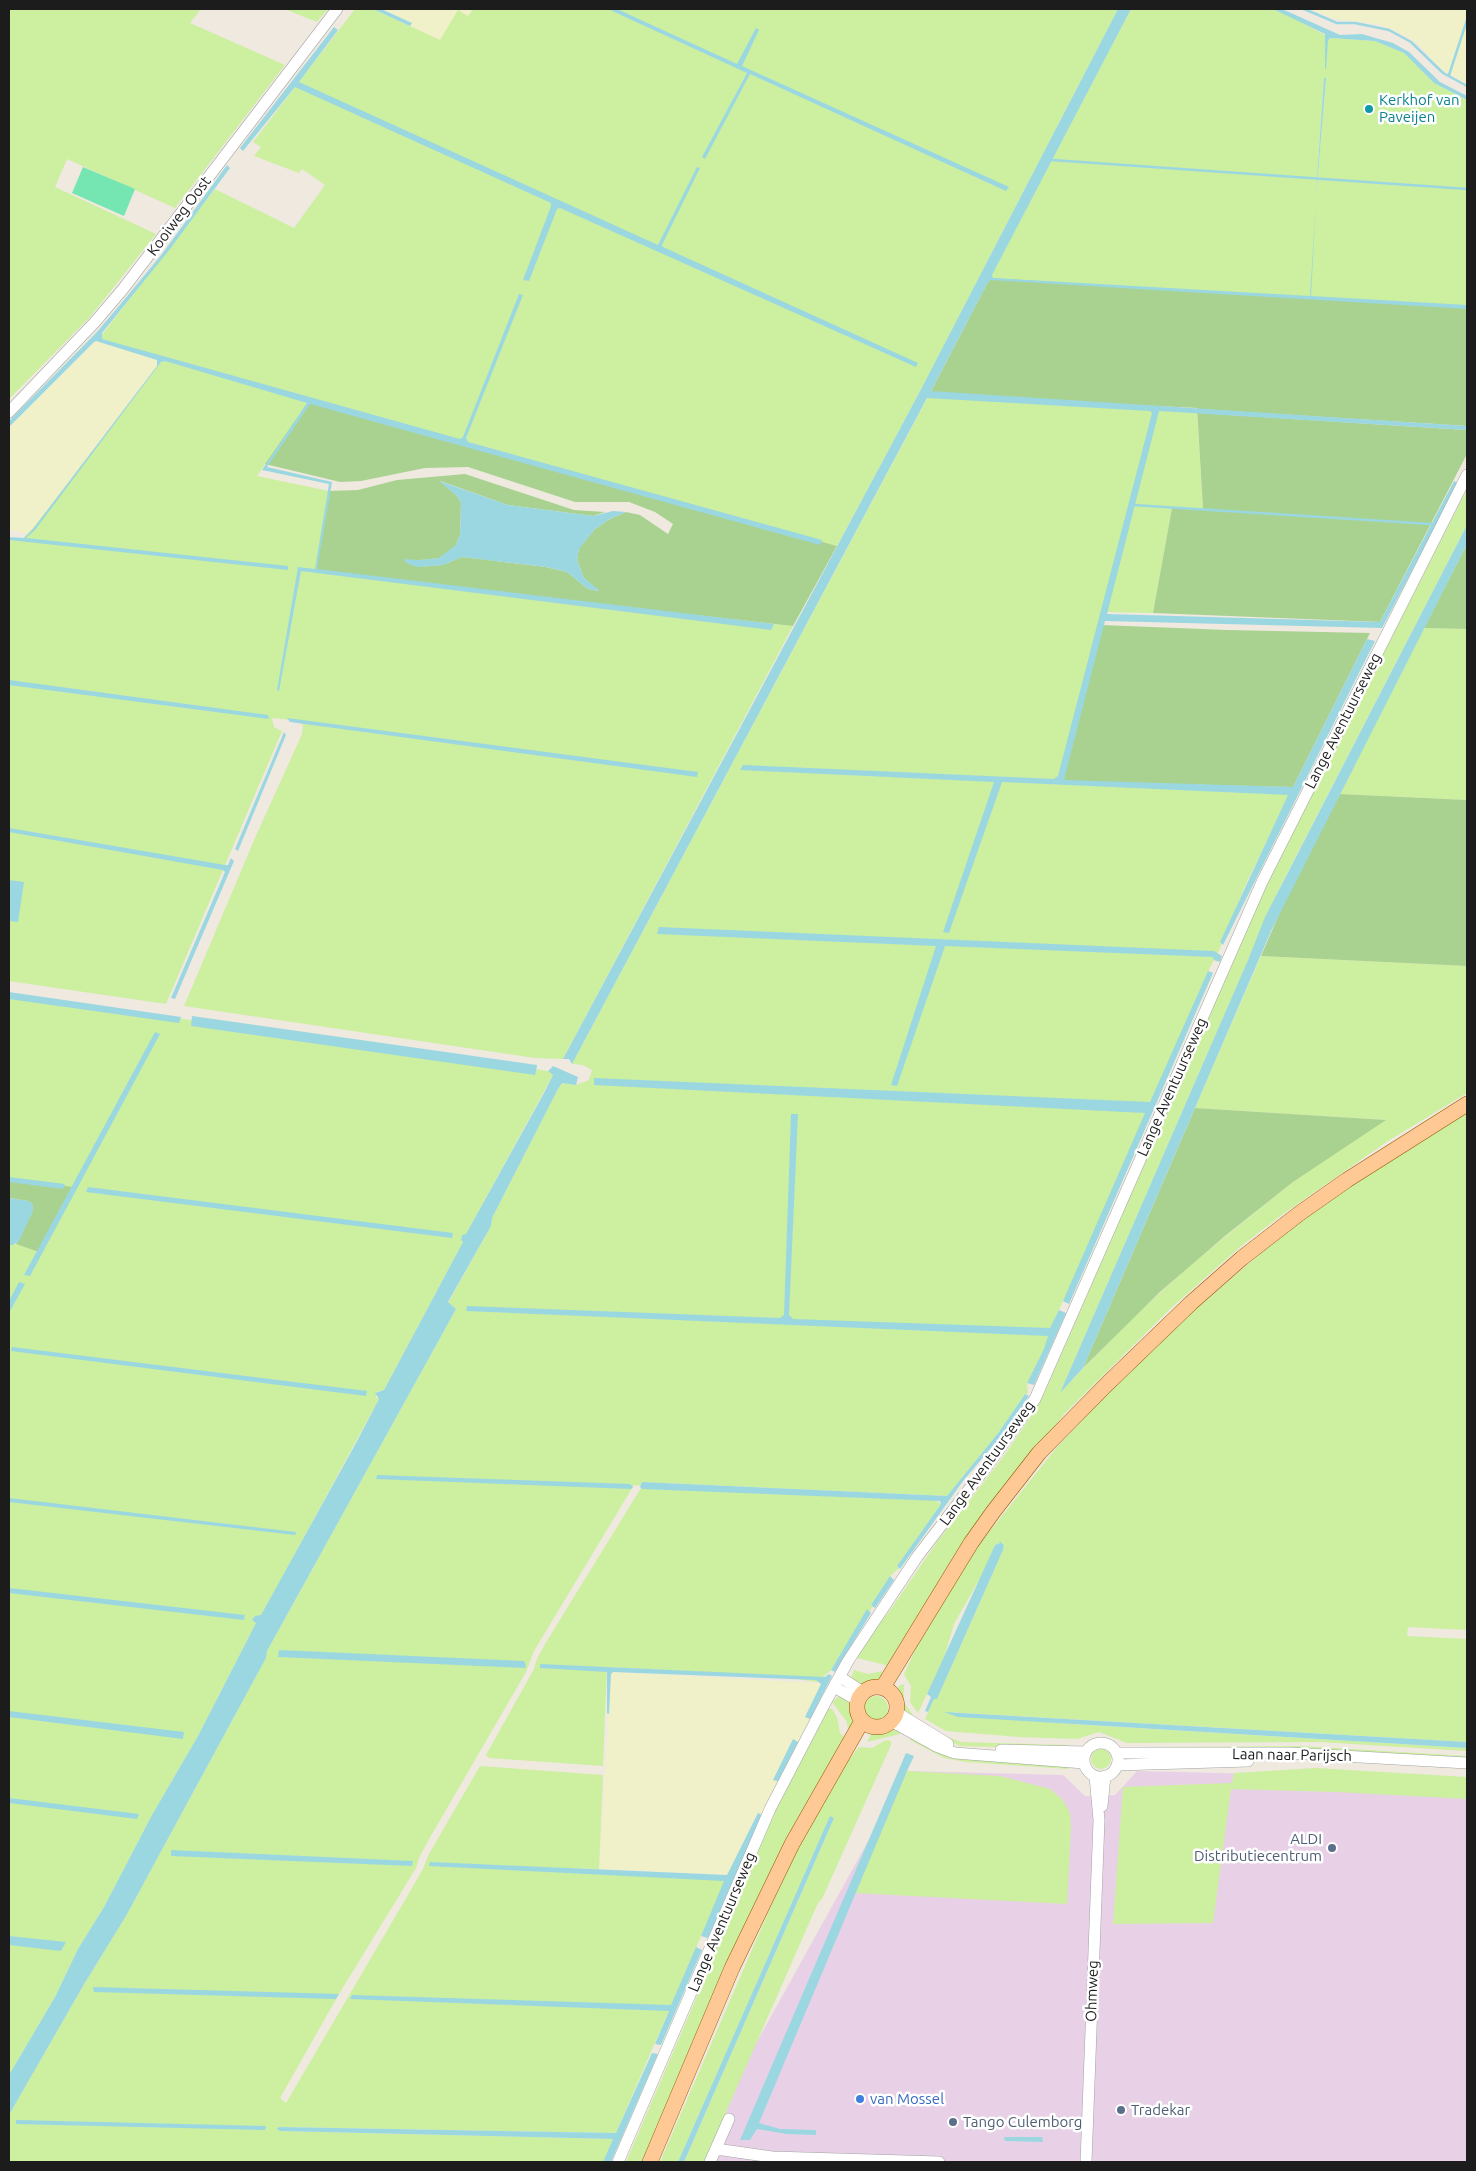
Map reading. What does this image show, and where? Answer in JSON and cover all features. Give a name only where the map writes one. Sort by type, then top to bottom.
[{"type":"main road","points":[[887,1689],[897,1661],[910,1645],[966,1551],[993,1512],[1039,1453],[1107,1384],[1191,1303],[1242,1258],[1300,1213],[1347,1180],[1467,1104]]},
{"type":"main road","points":[[872,1686],[887,1689],[896,1701],[894,1717],[881,1727],[866,1724],[856,1711],[860,1696],[872,1686]]},
{"type":"main road","points":[[650,2162],[732,1968],[792,1844],[839,1764],[853,1750],[866,1724]]},
{"type":"street","name":"Kooiweg Oost","points":[[9,412],[95,322],[123,289],[337,9]]},
{"type":"street","name":"Lange Aventuurseweg","points":[[618,2162],[770,1809],[791,1766],[837,1682],[917,1557],[990,1462],[1035,1398],[1262,882],[1467,477]]},
{"type":"street","points":[[837,1682],[860,1696]]},
{"type":"street","points":[[894,1717],[936,1746],[955,1753],[1085,1758]]},
{"type":"street","points":[[1102,1742],[1111,1746],[1117,1759],[1113,1772],[1100,1776],[1088,1771],[1085,1758],[1092,1745],[1102,1742]]},
{"type":"street","name":"Laan naar Parijsch","points":[[1117,1759],[1289,1753],[1467,1763]]},
{"type":"street","name":"Laan naar Parijsch","points":[[1117,1759],[1284,1760],[1467,1770]]},
{"type":"street","name":"Ohmweg","points":[[1086,2162],[1100,1776]]},
{"type":"street","points":[[710,2162],[729,2119]]},
{"type":"street","points":[[716,2149],[772,2156],[939,2162]]},
{"type":"shaded area","points":[[907,1771],[1063,1775],[1085,1796],[1115,1795],[1137,1771],[1467,1779],[1467,2162],[701,2162],[749,2056]]},
{"type":"green space","points":[[9,9],[201,9],[190,23],[285,65],[175,208],[67,159],[55,187],[156,234],[90,317],[9,399]]},
{"type":"green space","points":[[284,9],[328,9],[317,22]]},
{"type":"green space","points":[[355,9],[373,9],[440,40],[458,10],[468,16],[472,11],[469,9],[1118,9],[918,395],[837,546],[312,398],[257,476],[329,491],[592,602],[793,626],[563,1059],[535,1058],[184,1006],[255,838],[302,734],[303,726],[300,721],[272,718],[274,727],[282,731],[166,1004],[9,981],[9,539],[20,541],[34,527],[161,362],[165,361],[102,339],[101,336],[215,189],[294,228],[325,185],[302,169],[299,173],[254,156],[261,147],[253,142]]},
{"type":"green space","points":[[381,9],[469,9],[472,11],[468,16],[458,10],[440,41],[410,26],[412,23]]},
{"type":"green space","points":[[1131,9],[1276,9],[1325,35],[1325,69],[1327,43],[1330,38],[1375,41],[1404,53],[1434,83],[1467,100],[1467,307],[990,278]],"holes":[[[1324,78],[1326,78],[1316,197]]]},
{"type":"green space","points":[[1310,9],[1467,9],[1467,84],[1441,69],[1417,43],[1398,32],[1377,24],[1334,19]]},
{"type":"green space","points":[[83,167],[135,189],[124,216],[72,193]]},
{"type":"green space","points":[[990,278],[1467,307],[1467,426],[1198,409],[1198,413],[1467,430],[1467,454],[1380,622],[1153,613],[1172,508],[1203,509],[1197,408],[929,395]]},
{"type":"green space","points":[[96,341],[157,360],[158,365],[34,527],[27,534],[9,530],[9,427]]},
{"type":"green space","points":[[929,395],[1197,413],[1203,510],[1172,508],[1153,613],[1104,612],[1101,625],[1293,787],[1244,888],[1218,953],[1209,969],[1093,1237],[1056,1316],[1044,1349],[1027,1383],[1028,1393],[1024,1395],[999,1432],[947,1496],[642,1482],[640,1486],[634,1485],[534,1651],[526,1672],[428,1841],[416,1868],[339,1994],[280,2098],[286,2103],[422,1871],[429,1854],[480,1766],[603,1775],[599,1869],[557,1868],[727,1876],[616,2133],[279,2127],[278,2129],[280,2131],[614,2139],[603,2162],[9,2162],[9,2115],[83,1986],[126,1916],[266,1658],[267,1651],[455,1311],[448,1303],[491,1226],[492,1218],[558,1089],[562,1083],[576,1085],[589,1080],[592,1070],[583,1065],[572,1064]]},
{"type":"green space","points":[[311,398],[837,546],[793,626],[316,572],[329,491],[358,490],[397,480],[465,474],[574,510],[605,512],[593,516],[508,505],[440,481],[457,496],[461,503],[460,535],[456,545],[448,552],[439,558],[420,560],[418,567],[443,565],[462,557],[546,567],[567,572],[588,589],[599,591],[584,578],[577,560],[579,548],[595,529],[608,520],[626,512],[640,515],[668,534],[673,524],[655,512],[629,502],[575,502],[468,467],[425,468],[361,481],[340,482],[265,464]]},
{"type":"green space","points":[[1467,489],[1467,525],[1278,891],[1061,1391],[1136,1315],[1194,1262],[1293,1182],[1385,1120],[1195,1108],[1261,956],[1467,966],[1467,1093],[1388,1141],[1283,1214],[1240,1247],[1171,1308],[1065,1413],[1035,1450],[889,1666],[853,1657],[891,1609],[937,1542],[1004,1456],[1035,1410],[1047,1387],[1269,879]]},
{"type":"green space","points":[[1467,544],[1467,629],[1424,628]]},
{"type":"green space","points":[[1101,625],[1370,633],[1293,787],[1061,781]]},
{"type":"green space","points":[[1424,628],[1467,629],[1467,800],[1340,794]]},
{"type":"green space","points":[[1340,794],[1467,800],[1467,966],[1261,956],[1283,905]]},
{"type":"green space","points":[[9,994],[548,1071],[553,1075],[466,1234],[462,1235],[461,1239],[463,1242],[384,1390],[376,1392],[376,1397],[379,1399],[261,1616],[255,1616],[252,1620],[256,1623],[198,1736],[152,1815],[104,1907],[78,1949],[55,1997],[9,2075],[9,1245],[16,1244],[39,1252],[9,1179]]},
{"type":"green space","points":[[1195,1108],[1386,1120],[1293,1182],[1225,1236],[1160,1292],[1083,1368]]},
{"type":"green space","points":[[1467,1111],[1467,1630],[1408,1627],[1407,1636],[1467,1639],[1467,1742],[946,1712],[1071,1724],[1467,1748],[1467,1751],[1320,1742],[1127,1743],[1099,1732],[1077,1739],[1019,1737],[946,1731],[925,1719],[934,1699],[937,1699],[1003,1550],[1004,1545],[1000,1543],[995,1545],[984,1571],[954,1624],[944,1658],[918,1713],[910,1702],[911,1686],[904,1674],[923,1633],[970,1556],[1057,1447],[1118,1383],[1185,1318],[1287,1231],[1383,1163]]},
{"type":"green space","points":[[9,1179],[73,1187],[39,1252],[16,1244],[33,1211],[33,1205],[29,1201],[9,1198]]},
{"type":"green space","points":[[641,1488],[935,1500],[941,1504],[897,1566],[899,1568],[890,1576],[871,1605],[873,1606],[869,1612],[867,1610],[831,1670],[817,1682],[777,1676],[607,1667],[603,1766],[489,1758],[486,1755],[534,1669],[545,1644]]},
{"type":"green space","points":[[854,1670],[868,1674],[882,1671],[881,1678],[861,1685],[851,1678]]},
{"type":"green space","points":[[611,1673],[819,1683],[821,1685],[805,1716],[814,1720],[802,1744],[793,1739],[773,1780],[782,1782],[766,1817],[757,1813],[728,1875],[599,1869]]},
{"type":"green space","points":[[904,1684],[904,1703],[913,1715],[909,1717],[901,1706],[898,1686]]},
{"type":"green space","points":[[839,1696],[849,1702],[855,1723],[848,1730],[847,1722],[832,1702]]},
{"type":"green space","points":[[876,1696],[881,1697],[887,1703],[887,1713],[881,1719],[876,1720],[871,1719],[865,1713],[864,1708],[865,1703],[871,1697]]},
{"type":"green space","points":[[828,1708],[832,1709],[837,1717],[840,1733],[844,1737],[819,1783],[692,2047],[642,2162],[626,2162],[692,2008],[773,1810]]},
{"type":"green space","points":[[885,1730],[899,1730],[900,1734],[867,1742],[871,1734]]},
{"type":"green space","points":[[935,1732],[961,1742],[1067,1745],[1067,1749],[960,1746],[934,1734]]},
{"type":"green space","points":[[911,1736],[954,1757],[1068,1765],[1069,1769],[966,1762],[944,1758],[910,1740]]},
{"type":"green space","points":[[886,1740],[891,1741],[891,1745],[822,1899],[818,1903],[704,2162],[684,2162],[834,1818],[830,1817],[678,2162],[660,2162],[771,1906],[817,1808],[844,1766],[859,1747],[872,1748]]},
{"type":"green space","points":[[1301,1746],[1467,1756],[1467,1760],[1140,1747]]},
{"type":"green space","points":[[1101,1749],[1108,1752],[1111,1759],[1108,1766],[1101,1769],[1094,1766],[1091,1759],[1094,1752]]},
{"type":"green space","points":[[1316,1768],[1467,1777],[1467,1799],[1231,1789],[1213,1923],[1113,1924],[1123,1787],[1232,1783],[1234,1773]]},
{"type":"green space","points":[[907,1771],[1000,1776],[1050,1789],[1062,1799],[1070,1813],[1067,1904],[855,1893]]},
{"type":"water","points":[[373,9],[381,9],[412,23],[410,26]]},
{"type":"water","points":[[608,9],[617,9],[737,64],[756,28],[759,30],[742,66],[1009,187],[1006,191],[750,74],[705,159],[702,157],[747,73]]},
{"type":"water","points":[[1118,9],[1131,9],[992,275],[993,278],[1310,296],[1316,202],[1311,296],[1467,305],[1467,309],[991,280],[988,282],[931,391],[1467,426],[1467,430],[1159,411],[1107,614],[1380,622],[1454,481],[1458,483],[1382,628],[1105,621],[1064,780],[1293,787],[1367,639],[1375,641],[1223,945],[1220,942],[1288,795],[1002,782],[949,933],[943,932],[994,782],[740,770],[743,765],[1054,779],[1058,776],[1152,413],[1150,411],[927,398],[572,1064],[569,1059],[563,1059],[918,395]]},
{"type":"water","points":[[1273,9],[1282,9],[1340,35],[1362,34],[1393,43],[1409,52],[1440,82],[1467,96],[1467,100],[1434,83],[1404,53],[1375,41],[1330,38],[1325,69],[1325,34]]},
{"type":"water","points":[[334,27],[338,30],[299,82],[658,245],[697,167],[700,168],[662,245],[663,247],[918,363],[916,367],[560,208],[557,209],[529,281],[523,280],[551,203],[295,87],[243,151],[240,148]]},
{"type":"water","points":[[1324,78],[1326,78],[1316,197],[1317,179]]},
{"type":"water","points":[[227,165],[230,168],[170,249],[102,333],[102,339],[460,439],[463,437],[519,294],[523,295],[466,438],[468,442],[822,540],[820,545],[310,404],[267,467],[332,482],[317,569],[774,624],[771,630],[301,571],[279,691],[277,690],[298,567],[315,569],[329,484],[262,470],[307,403],[165,361],[161,362],[35,530],[26,538],[288,566],[288,570],[9,540],[9,537],[24,538],[33,529],[157,366],[157,360],[96,341],[9,427],[9,421],[96,333],[119,306],[162,254]]},
{"type":"water","points":[[439,481],[508,505],[593,516],[613,511],[626,512],[608,520],[595,529],[579,549],[577,560],[584,578],[600,591],[588,589],[567,572],[546,567],[462,557],[443,565],[418,567],[408,564],[403,559],[439,558],[456,545],[460,535],[461,503],[457,496]]},
{"type":"water","points":[[1467,525],[1467,544],[1272,929],[1083,1368],[1060,1393],[1265,917]]},
{"type":"water","points":[[9,680],[268,715],[269,719],[9,685]]},
{"type":"water","points":[[287,718],[698,772],[697,777],[290,722]]},
{"type":"water","points":[[284,732],[286,735],[238,851],[235,849]]},
{"type":"water","points":[[9,828],[225,865],[228,865],[231,858],[234,861],[175,999],[171,998],[225,872],[223,870],[9,832]]},
{"type":"water","points":[[9,880],[24,882],[18,922],[9,921]]},
{"type":"water","points":[[659,927],[1214,951],[1222,956],[1220,962],[1214,960],[1213,957],[945,946],[897,1086],[891,1085],[936,946],[657,934]]},
{"type":"water","points":[[1208,971],[1213,973],[1069,1304],[1063,1301],[1145,1113],[594,1085],[594,1078],[1150,1102]]},
{"type":"water","points":[[9,992],[181,1017],[179,1023],[9,999]]},
{"type":"water","points":[[192,1016],[537,1066],[535,1075],[191,1026]]},
{"type":"water","points":[[155,1032],[160,1034],[30,1276],[24,1275]]},
{"type":"water","points":[[553,1066],[578,1077],[576,1085],[562,1083],[558,1089],[492,1218],[491,1226],[448,1302],[456,1309],[455,1311],[267,1651],[266,1658],[126,1916],[83,1986],[9,2115],[9,2075],[55,1997],[78,1949],[104,1907],[152,1815],[198,1736],[256,1623],[252,1620],[255,1616],[261,1615],[356,1443],[379,1399],[375,1393],[384,1390],[463,1242],[461,1240],[462,1235],[466,1234],[544,1093],[553,1075],[548,1071]]},
{"type":"water","points":[[791,1114],[798,1114],[789,1315],[793,1319],[1050,1328],[1059,1310],[1066,1313],[1034,1385],[1027,1383],[1044,1349],[1048,1336],[466,1311],[467,1306],[780,1318],[784,1315]]},
{"type":"water","points":[[9,1177],[65,1184],[63,1189],[9,1182]]},
{"type":"water","points":[[88,1187],[453,1233],[452,1238],[86,1192]]},
{"type":"water","points":[[9,1198],[29,1201],[33,1205],[33,1211],[19,1241],[13,1245],[9,1245]]},
{"type":"water","points":[[19,1282],[25,1284],[9,1313],[9,1301]]},
{"type":"water","points":[[12,1347],[367,1391],[366,1396],[11,1351]]},
{"type":"water","points":[[1025,1394],[1029,1396],[1002,1435],[963,1481],[900,1569],[897,1566],[941,1504],[940,1501],[642,1489],[640,1487],[642,1482],[947,1496],[999,1432]]},
{"type":"water","points":[[377,1475],[630,1484],[633,1487],[631,1489],[376,1479]]},
{"type":"water","points":[[9,1498],[296,1533],[295,1535],[9,1502]]},
{"type":"water","points":[[999,1541],[1004,1545],[1003,1550],[937,1699],[934,1699],[928,1712],[925,1711],[931,1697],[927,1694],[995,1545],[1000,1543]]},
{"type":"water","points":[[890,1576],[894,1580],[875,1608],[871,1605]]},
{"type":"water","points":[[9,1588],[245,1615],[244,1620],[9,1593]]},
{"type":"water","points":[[867,1609],[871,1613],[835,1672],[831,1670]]},
{"type":"water","points":[[279,1650],[524,1661],[526,1665],[525,1668],[278,1657]]},
{"type":"water","points":[[540,1664],[825,1677],[829,1674],[832,1676],[810,1719],[805,1717],[821,1684],[816,1680],[613,1672],[611,1674],[609,1714],[607,1713],[607,1672],[540,1668]]},
{"type":"water","points":[[9,1711],[184,1732],[183,1739],[9,1717]]},
{"type":"water","points":[[944,1712],[1467,1742],[1467,1748],[958,1717]]},
{"type":"water","points":[[793,1739],[798,1742],[778,1781],[773,1780]]},
{"type":"water","points":[[906,1753],[914,1756],[759,2123],[780,2129],[816,2130],[816,2135],[787,2134],[757,2129],[750,2140],[740,2140]]},
{"type":"water","points":[[9,1798],[139,1814],[137,1819],[9,1803]]},
{"type":"water","points":[[758,1813],[762,1815],[708,1938],[701,1936],[724,1881],[429,1866],[430,1862],[727,1875]]},
{"type":"water","points":[[830,1816],[834,1818],[684,2162],[678,2162]]},
{"type":"water","points":[[171,1850],[413,1861],[412,1866],[171,1856]]},
{"type":"water","points":[[9,1936],[66,1942],[61,1951],[9,1945]]},
{"type":"water","points":[[696,1947],[702,1950],[661,2045],[655,2044],[669,2011],[350,1999],[352,1995],[671,2005]]},
{"type":"water","points":[[93,1987],[339,1994],[336,1999],[94,1992]]},
{"type":"water","points":[[652,2053],[658,2054],[611,2162],[603,2162],[613,2139],[280,2131],[277,2129],[279,2127],[616,2133]]},
{"type":"water","points":[[16,2120],[266,2126],[265,2130],[16,2124]]},
{"type":"water","points":[[1004,2137],[1042,2137],[1043,2142],[1005,2141]]},
{"type":"waterway","points":[[1304,9],[1337,23],[1355,23],[1389,30],[1411,42],[1443,73],[1467,86]]},
{"type":"waterway","points":[[1449,75],[1467,20]]},
{"type":"waterway","points":[[1052,160],[1467,189]]},
{"type":"waterway","points":[[1133,505],[1431,524]]},
{"type":"place","name":"Kerkhof van Paveijen","points":[[1369,109]]},
{"type":"place","name":"ALDI Distributiecentrum","points":[[1332,1848]]},
{"type":"place","name":"van Mossel","points":[[860,2099]]},
{"type":"place","name":"Tradekar","points":[[1121,2110]]},
{"type":"place","name":"Tango Culemborg","points":[[953,2122]]}]
